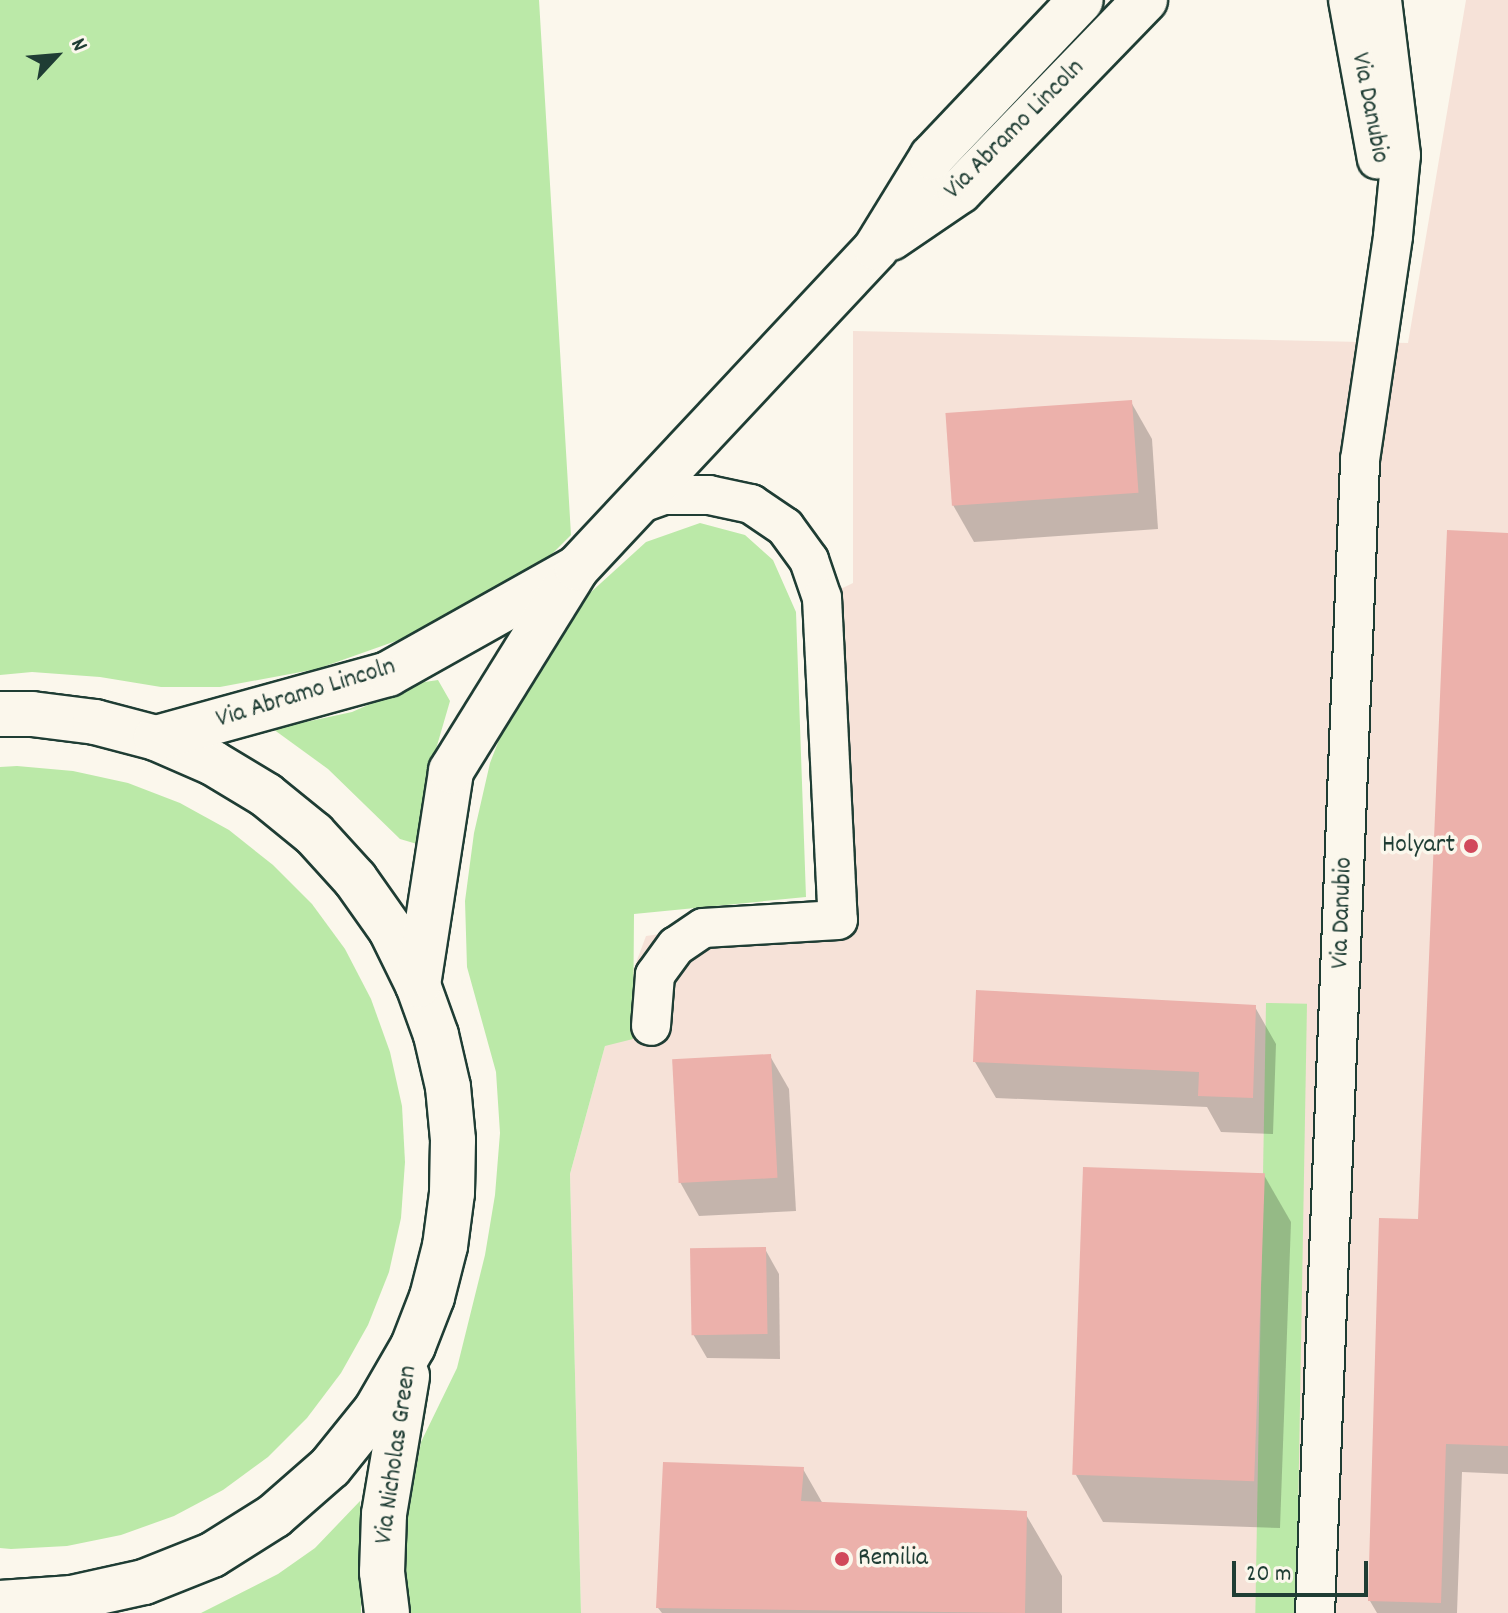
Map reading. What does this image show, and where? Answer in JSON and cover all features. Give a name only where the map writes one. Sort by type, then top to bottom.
[{"type":"street","name":"Via Abramo Lincoln","points":[[418,985],[451,771],[577,568],[876,248],[932,157],[1081,0]]},
{"type":"street","name":"Via Abramo Lincoln","points":[[876,248],[960,191],[1145,0]]},
{"type":"street","name":"Via Danubio","points":[[1348,0],[1376,157],[1394,215]]},
{"type":"street","name":"Via Danubio","points":[[1315,1613],[1360,460],[1401,155],[1382,0]]},
{"type":"street","points":[[636,505],[663,495],[694,495],[751,504],[785,527],[809,560],[822,598],[838,920],[703,928],[676,946],[655,975],[651,1026]]},
{"type":"street","name":"Via Abramo Lincoln","points":[[156,738],[388,674],[577,568]]},
{"type":"street","points":[[0,714],[32,714],[95,722],[156,738],[213,763],[266,795],[314,834],[355,879],[391,930],[418,985],[436,1035],[448,1087],[453,1153],[445,1246],[432,1297],[413,1346],[376,1410],[330,1467],[274,1516],[212,1555],[144,1582],[72,1598],[0,1603]]},
{"type":"street","name":"Via Nicholas Green","points":[[387,1613],[382,1572],[384,1514],[413,1346]]},
{"type":"street","points":[[0,1603],[51,1613]]},
{"type":"shaded area","points":[[1466,0],[1508,0],[1508,1613],[581,1613],[570,1174],[605,1046],[646,936],[703,928],[838,920],[822,598],[853,583],[853,331],[1408,343]]},
{"type":"green space","points":[[0,0],[539,0],[571,535],[543,563],[427,630],[317,669],[220,687],[161,687],[100,677],[32,672],[0,675]]},
{"type":"green space","points":[[700,523],[745,535],[773,560],[796,612],[806,897],[634,914],[633,1039],[605,1046],[570,1174],[581,1613],[409,1613],[406,1569],[408,1515],[421,1442],[457,1368],[485,1255],[495,1195],[500,1133],[496,1072],[467,967],[465,901],[474,833],[490,763],[514,701],[557,623],[646,542]]},
{"type":"green space","points":[[438,680],[450,701],[434,756],[417,844],[400,839],[328,769],[273,729],[352,712],[418,683]]},
{"type":"green space","points":[[0,767],[73,771],[128,783],[180,803],[229,830],[273,865],[312,904],[345,949],[371,999],[390,1052],[402,1106],[405,1162],[401,1218],[389,1272],[368,1325],[341,1373],[307,1418],[268,1457],[223,1490],[174,1516],[121,1535],[67,1546],[11,1549],[0,1548]]},
{"type":"green space","points":[[1266,1003],[1307,1004],[1296,1613],[1255,1613]]},
{"type":"green space","points":[[360,1501],[361,1613],[201,1613],[278,1574],[315,1548]]},
{"type":"building","points":[[1132,400],[1138,493],[952,506],[945,413]]},
{"type":"building","points":[[1447,530],[1508,533],[1508,1446],[1446,1444],[1441,1603],[1368,1601],[1379,1218],[1418,1219]]},
{"type":"building","points":[[976,990],[1256,1005],[1253,1098],[1198,1096],[1199,1072],[973,1062]]},
{"type":"building","points":[[771,1054],[777,1178],[679,1183],[672,1059]]},
{"type":"building","points":[[1083,1167],[1265,1173],[1254,1481],[1072,1475]]},
{"type":"building","points":[[766,1247],[768,1334],[692,1335],[690,1248]]},
{"type":"building","name":"Remilia","points":[[663,1462],[804,1467],[801,1501],[1027,1511],[1025,1613],[656,1608]]},
{"type":"place","name":"Holyart","points":[[1471,846]]},
{"type":"place","name":"Remilia","points":[[842,1559]]}]
